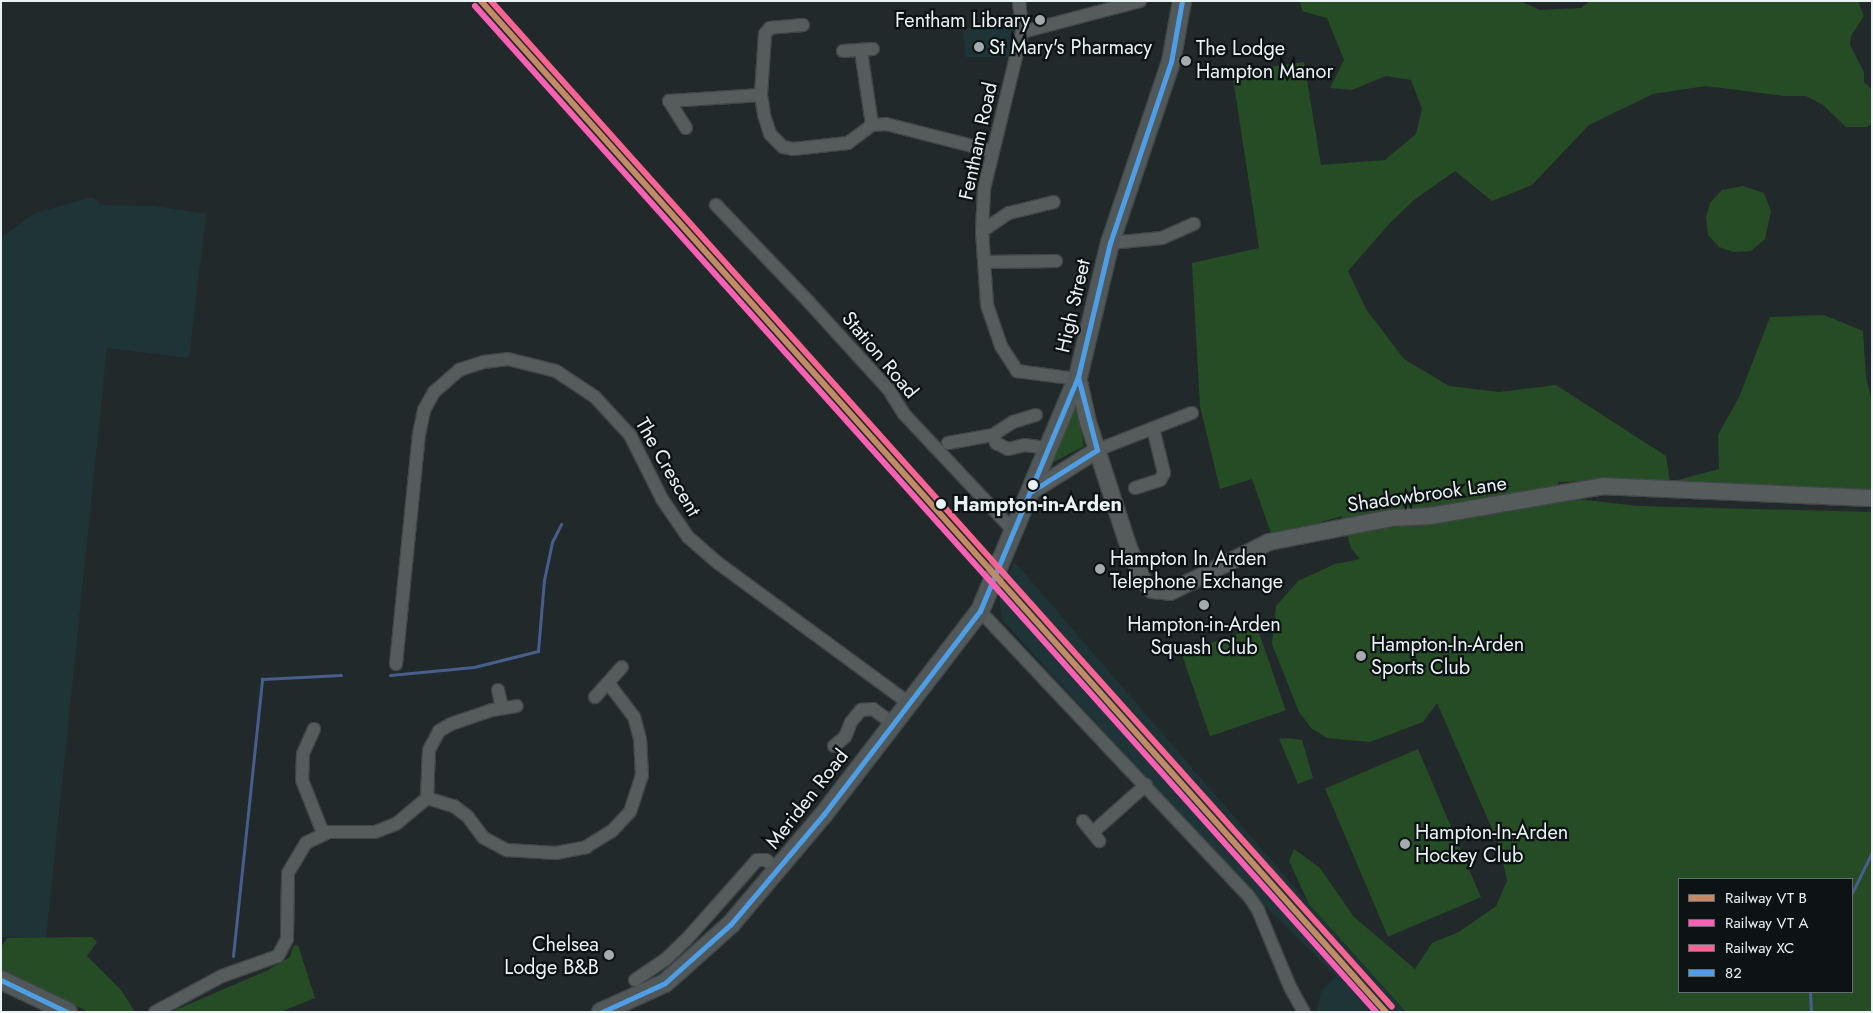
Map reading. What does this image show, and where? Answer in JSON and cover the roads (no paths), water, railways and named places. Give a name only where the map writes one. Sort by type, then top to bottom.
[{"type":"main road","name":"High Street","points":[[980,611],[1032,491],[1046,448],[1077,378],[1110,243],[1171,62],[1182,1]]},
{"type":"main road","name":"Meriden Road","points":[[601,1012],[647,993],[679,973],[731,924],[778,870],[870,754],[907,702],[980,611]]},
{"type":"main road","points":[[1,980],[68,1012]]},
{"type":"street","name":"Fentham Road","points":[[1019,1],[1022,32],[984,188],[982,230],[988,305],[1001,346],[1014,368],[1027,375],[1052,373],[1077,378]]},
{"type":"street","points":[[1022,32],[1140,1]]},
{"type":"street","points":[[803,25],[766,30],[761,95],[770,134],[783,147],[793,149],[848,143],[872,125],[886,124],[992,151]]},
{"type":"street","points":[[843,51],[867,50],[872,125]]},
{"type":"street","points":[[686,128],[669,101],[761,95]]},
{"type":"street","points":[[982,230],[1009,212],[1054,202]]},
{"type":"street","name":"Station Road","points":[[716,205],[808,301],[889,390],[904,414],[1011,539]]},
{"type":"street","points":[[1110,243],[1162,238],[1194,224]]},
{"type":"street","points":[[984,262],[1056,260]]},
{"type":"street","name":"The Crescent","points":[[396,664],[418,434],[424,410],[434,392],[459,370],[483,362],[508,359],[556,371],[595,397],[630,435],[662,499],[688,537],[718,563],[907,702]]},
{"type":"street","name":"Shadowbrook Lane","points":[[1077,378],[1097,450],[1129,548],[1144,582],[1152,590],[1170,592],[1269,542],[1391,518],[1440,514],[1603,486],[1872,498]]},
{"type":"street","points":[[1032,491],[1097,450],[1192,413]]},
{"type":"street","points":[[948,443],[993,435],[1009,427],[1013,422],[1036,416]]},
{"type":"street","points":[[1009,427],[1016,446]]},
{"type":"street","points":[[1135,488],[1160,480],[1164,473],[1153,428]]},
{"type":"street","points":[[993,435],[996,443],[1002,447],[1046,448]]},
{"type":"street","points":[[980,611],[1232,876],[1258,910],[1290,987],[1304,1012]]},
{"type":"street","points":[[596,697],[622,667]]},
{"type":"street","points":[[155,1012],[222,976],[281,954],[287,939],[286,890],[290,866],[306,843],[323,833],[375,832],[389,828],[427,798],[441,800],[462,811],[484,838],[496,846],[519,851],[556,853],[586,847],[612,831],[630,812],[642,776],[640,739],[634,717],[609,684]]},
{"type":"street","points":[[498,690],[502,708]]},
{"type":"street","points":[[427,798],[429,750],[439,731],[451,724],[502,708],[517,706]]},
{"type":"street","points":[[834,746],[845,737],[851,722],[861,710],[873,709],[892,723]]},
{"type":"street","points":[[314,729],[302,761],[302,780],[323,833]]},
{"type":"street","points":[[1083,821],[1096,837],[1146,785]]},
{"type":"street","name":"Meriden Road","points":[[635,980],[666,959],[757,860],[766,860],[778,870]]},
{"type":"street","points":[[666,959],[679,973]]},
{"type":"waterway","points":[[390,675],[474,667],[538,651],[544,580],[552,542],[561,524]]},
{"type":"waterway","points":[[233,956],[262,679],[341,675]]},
{"type":"waterway","points":[[1853,891],[1872,852]]},
{"type":"waterway","points":[[1810,993],[1811,1012]]},
{"type":"rail line","name":"XC","points":[[491,1],[1392,1007]]},
{"type":"place","name":"Fentham Library","points":[[1040,20]]},
{"type":"place","name":"St Mary's Pharmacy","points":[[979,47]]},
{"type":"place","name":"The Lodge Hampton Manor","points":[[1186,61]]},
{"type":"place","name":"Hampton-in-Arden","points":[[941,504]]},
{"type":"place","name":"Hampton In Arden Telephone Exchange","points":[[1100,569]]},
{"type":"place","name":"Hampton-in-Arden Squash Club","points":[[1204,605]]},
{"type":"place","name":"Hampton-In-Arden Sports Club","points":[[1361,656]]},
{"type":"place","name":"Hampton-In-Arden Hockey Club","points":[[1405,844]]},
{"type":"place","name":"Chelsea Lodge B&B","points":[[609,955]]}]
